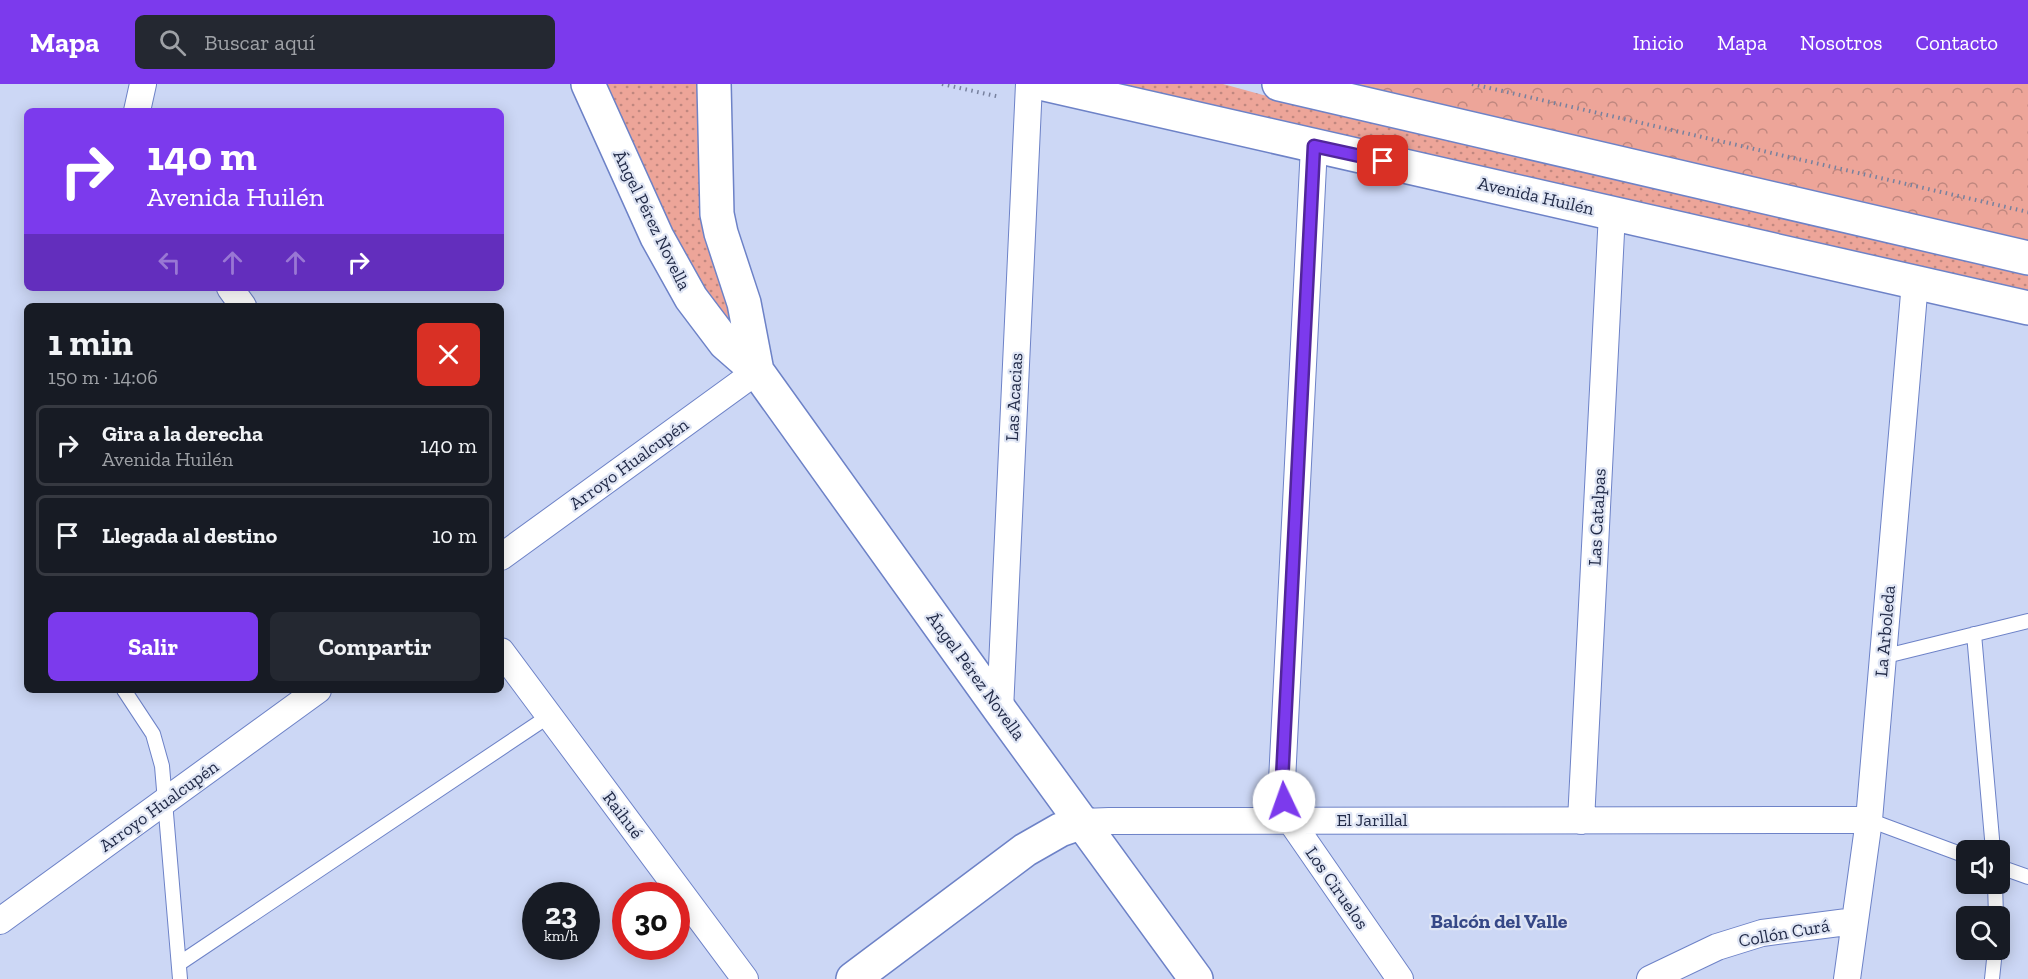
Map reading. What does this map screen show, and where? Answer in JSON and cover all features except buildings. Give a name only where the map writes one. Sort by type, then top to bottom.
[{"type":"main road","name":"Ángel Pérez Novella","points":[[588,84],[657,237],[691,298],[725,343],[757,371],[1196,979]]},
{"type":"main road","name":"Ángel Pérez Novella","points":[[714,84],[717,213],[724,243],[744,303],[757,371]]},
{"type":"main road","name":"Avenida Huilén","points":[[1044,84],[2028,308]]},
{"type":"main road","points":[[1279,84],[2028,258]]},
{"type":"main road","name":"El Jarillal","points":[[853,979],[1025,850],[1060,830],[1083,822]]},
{"type":"street","points":[[138,108],[143,84]]},
{"type":"street","name":"Las Acacias","points":[[1000,710],[1029,84]]},
{"type":"street","name":"Los Ciruelos","points":[[1314,146],[1282,781],[1284,801],[1290,820],[1400,979]]},
{"type":"street","name":"Las Catalpas","points":[[1581,821],[1612,213]]},
{"type":"street","name":"La Arboleda","points":[[1847,979],[1869,820],[1915,282]]},
{"type":"street","name":"Arroyo Hualcupén","points":[[504,555],[757,371]]},
{"type":"street","name":"Raihué","points":[[504,655],[745,979]]},
{"type":"street","name":"Arroyo Hualcupén","points":[[0,921],[314,693]]},
{"type":"street","name":"El Jarillal","points":[[1083,822],[1869,820]]},
{"type":"street","name":"Collón Curá","points":[[1650,979],[1717,947],[1762,933],[1855,921]]},
{"type":"lane","points":[[1882,657],[2028,621]]},
{"type":"lane","points":[[1974,634],[1992,840]]},
{"type":"lane","points":[[126,693],[153,734],[162,766],[180,979]]},
{"type":"lane","points":[[180,963],[549,716]]},
{"type":"lane","points":[[1869,820],[1956,851]]},
{"type":"lane","points":[[2010,871],[2028,877]]},
{"type":"lane","points":[[1992,979],[1994,960]]},
{"type":"path","points":[[1472,84],[2028,212]]},
{"type":"green space","points":[[601,84],[700,84],[732,323],[729,324],[705,299]]},
{"type":"green space","points":[[1118,84],[1223,84],[2028,272],[2028,291]]},
{"type":"green space","points":[[1355,84],[2028,84],[2028,241]]},
{"type":"district","name":"Balcón del Valle","points":[[1499,921]]},
{"type":"route","points":[[1284,801],[1282,781],[1314,146],[1383,161]]}]
